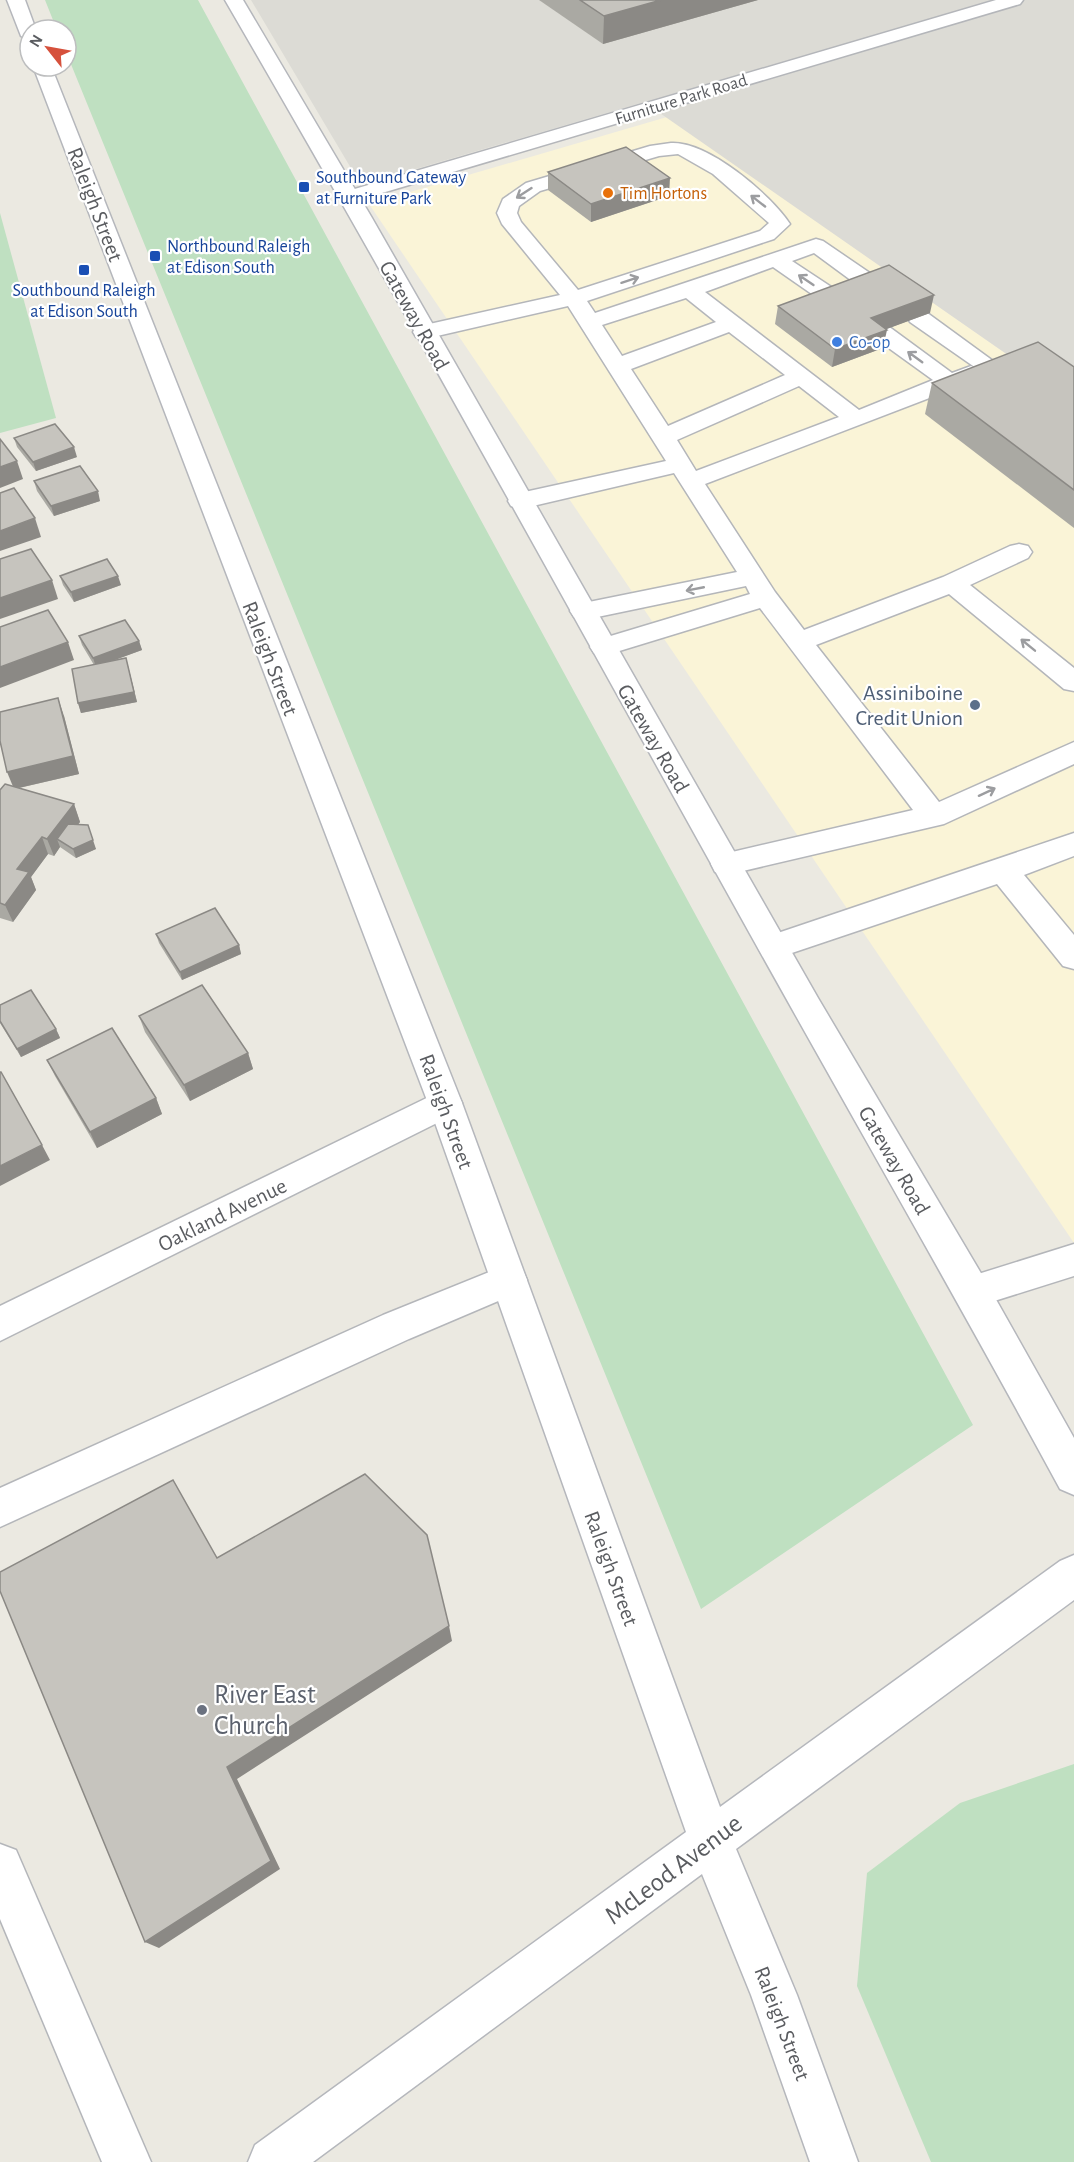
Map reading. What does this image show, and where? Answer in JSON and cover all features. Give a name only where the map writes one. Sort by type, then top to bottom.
[{"type":"street","points":[[16,0],[23,18]]},
{"type":"street","name":"Gateway Road","points":[[234,0],[362,218],[424,332],[972,1292],[1074,1476]]},
{"type":"street","name":"Furniture Park Road","points":[[348,197],[1014,0]]},
{"type":"street","name":"Raleigh Street","points":[[47,78],[445,1103],[711,1841],[774,1995],[834,2162]]},
{"type":"street","points":[[424,332],[574,298],[767,235],[780,224],[767,208],[697,153],[684,149],[657,150],[533,187],[510,202],[507,213],[512,224],[574,298],[759,588],[934,816]]},
{"type":"street","points":[[590,322],[816,245],[875,287]]},
{"type":"street","points":[[775,259],[837,301]]},
{"type":"street","points":[[689,290],[856,419]]},
{"type":"street","points":[[520,501],[685,473],[856,419],[989,366],[918,317]]},
{"type":"street","points":[[617,366],[733,323]]},
{"type":"street","points":[[880,331],[950,382]]},
{"type":"street","points":[[663,437],[801,377]]},
{"type":"street","points":[[800,641],[952,583],[1019,552]]},
{"type":"street","points":[[952,583],[1074,681]]},
{"type":"street","points":[[583,611],[759,588]]},
{"type":"street","points":[[603,647],[759,588]]},
{"type":"street","points":[[726,864],[934,816],[1074,752]]},
{"type":"street","points":[[774,947],[837,924],[1004,872],[1074,844]]},
{"type":"street","points":[[1004,872],[1074,957]]},
{"type":"street","name":"Oakland Avenue","points":[[0,1324],[445,1103]]},
{"type":"street","points":[[972,1292],[1074,1260]]},
{"type":"street","points":[[0,1508],[396,1327],[509,1280]]},
{"type":"street","name":"McLeod Avenue","points":[[272,2162],[1074,1575]]},
{"type":"street","points":[[0,1866],[127,2162]]},
{"type":"shaded area","points":[[251,0],[1074,0],[1074,401],[644,102],[361,185]]},
{"type":"shaded area","points":[[667,117],[1074,401],[1074,1243],[369,204]]},
{"type":"green space","points":[[45,0],[198,0],[973,1425],[701,1609],[77,78],[78,18],[52,18]]},
{"type":"green space","points":[[0,213],[56,418],[0,433]]},
{"type":"green space","points":[[1074,1764],[1074,2162],[931,2162],[857,1986],[867,1873],[960,1803]]},
{"type":"building","points":[[580,0],[661,0],[604,16]]},
{"type":"building","points":[[626,147],[670,178],[591,204],[548,172]]},
{"type":"building","points":[[889,265],[934,295],[871,318],[887,330],[835,349],[778,306]]},
{"type":"building","points":[[1038,342],[1074,367],[1074,490],[932,383]]},
{"type":"building","points":[[55,424],[74,447],[33,462],[14,438]]},
{"type":"building","points":[[0,439],[17,461],[0,467]]},
{"type":"building","points":[[80,466],[98,491],[51,506],[34,481]]},
{"type":"building","points":[[14,488],[35,518],[0,531],[0,493]]},
{"type":"building","points":[[31,549],[52,580],[0,598],[0,559]]},
{"type":"building","points":[[107,559],[118,576],[71,592],[60,576]]},
{"type":"building","points":[[48,610],[68,642],[0,667],[0,627]]},
{"type":"building","points":[[125,620],[139,641],[93,658],[79,636]]},
{"type":"building","points":[[126,658],[134,692],[78,703],[72,669]]},
{"type":"building","points":[[58,698],[73,756],[7,772],[0,741],[0,712]]},
{"type":"building","points":[[5,784],[74,804],[47,839],[42,837],[17,869],[29,872],[5,905],[0,903],[0,790]]},
{"type":"building","points":[[68,824],[88,825],[93,840],[73,849],[57,839]]},
{"type":"building","points":[[215,908],[239,945],[180,972],[156,934]]},
{"type":"building","points":[[202,985],[248,1053],[184,1085],[139,1016]]},
{"type":"building","points":[[31,990],[56,1029],[17,1049],[0,1021],[0,1005]]},
{"type":"building","points":[[112,1028],[156,1098],[90,1132],[47,1060]]},
{"type":"building","points":[[0,1072],[42,1145],[0,1166]]},
{"type":"building","name":"River East Church","points":[[365,1474],[427,1535],[449,1626],[227,1767],[271,1861],[145,1942],[0,1591],[0,1572],[173,1480],[217,1558]]},
{"type":"place","name":"Southbound Gateway at Furniture Park","points":[[304,187]]},
{"type":"place","name":"Tim Hortons","points":[[608,193]]},
{"type":"place","name":"Northbound Raleigh at Edison South","points":[[155,256]]},
{"type":"place","name":"Southbound Raleigh at Edison South","points":[[84,270]]},
{"type":"place","name":"Co-op","points":[[837,342]]},
{"type":"place","name":"Assiniboine Credit Union","points":[[975,705]]},
{"type":"place","name":"River East Church","points":[[202,1710]]}]
